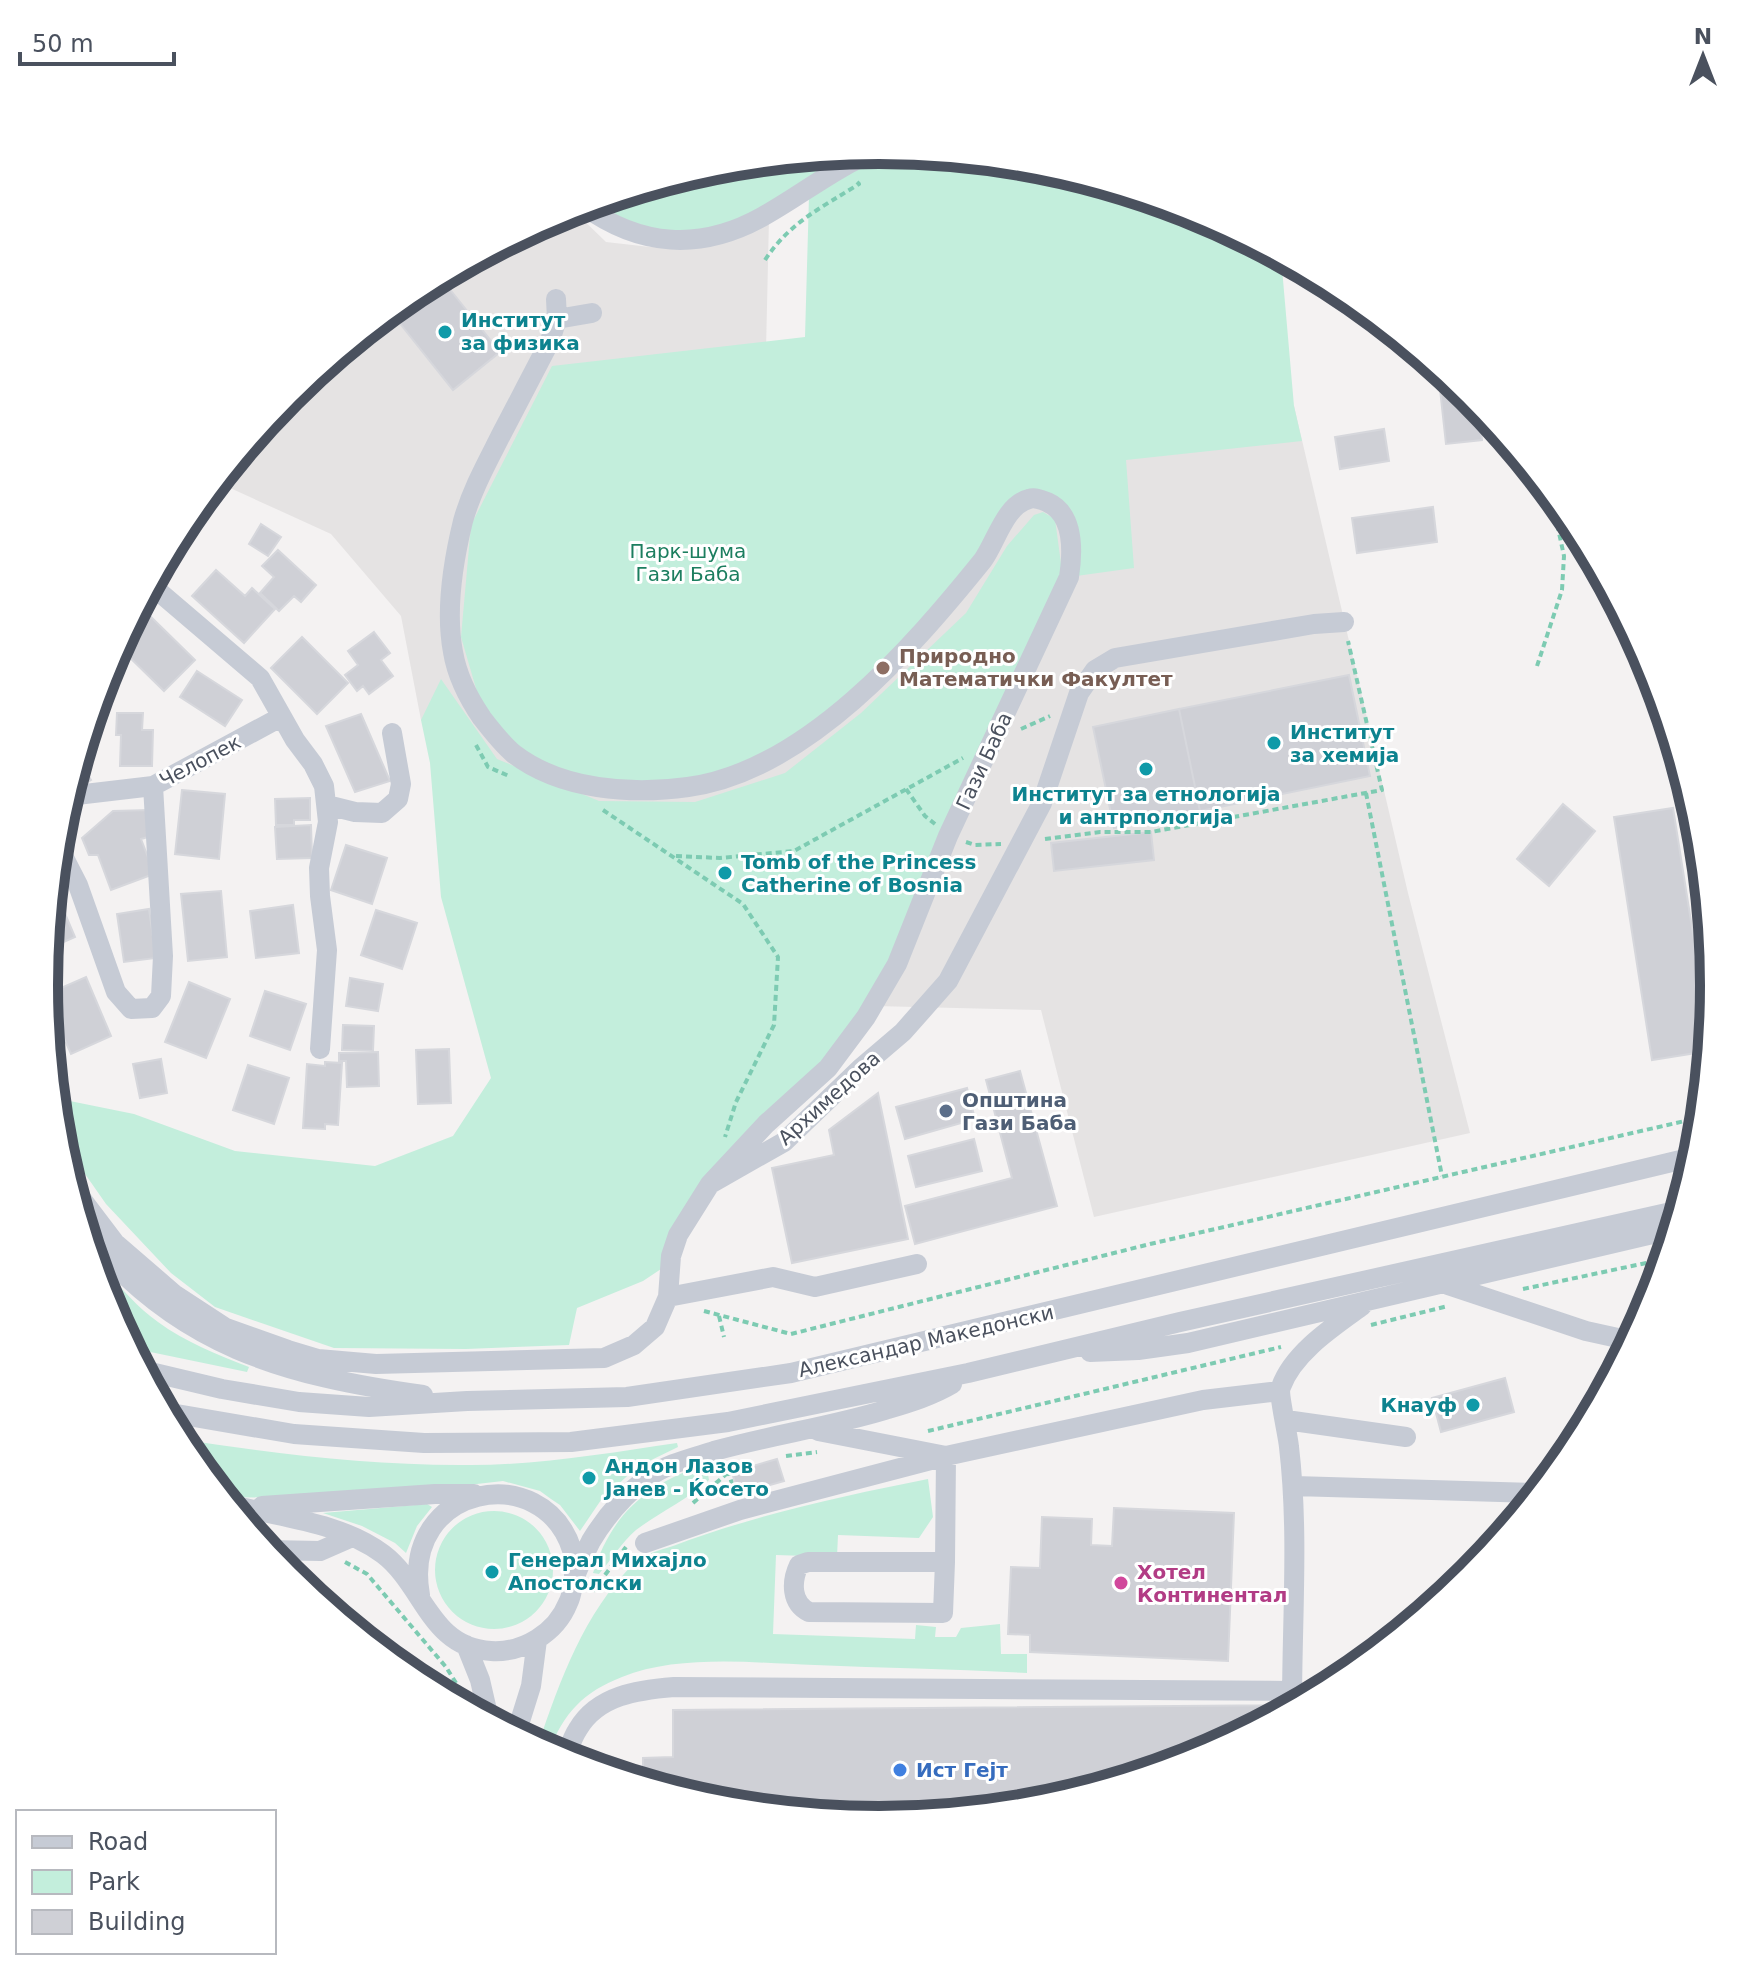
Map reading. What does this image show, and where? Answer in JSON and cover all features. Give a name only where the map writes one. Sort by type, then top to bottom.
[{"type":"street","points":[[596,214],[612,225],[643,237],[704,238],[732,231],[763,217],[844,165]]},
{"type":"street","name":"Гази Баба","points":[[592,313],[556,309],[550,341],[534,354],[473,490],[455,555],[450,634],[460,676],[476,709],[512,753],[533,767],[557,777],[618,789],[689,787],[732,777],[808,739],[872,682],[961,587],[992,548],[1010,514],[1030,498],[1057,507],[1065,520],[1072,558],[1069,577],[948,836],[897,964],[866,1017],[828,1068],[766,1124],[710,1184]]},
{"type":"street","points":[[159,592],[260,678],[324,786],[328,822],[319,868],[327,950],[320,1049]]},
{"type":"street","name":"Архимедова","points":[[90,1210],[115,1243],[174,1294],[226,1328],[318,1359],[376,1364],[604,1358],[634,1345],[655,1327],[668,1297],[671,1256],[678,1235],[710,1184],[784,1142],[903,1032],[948,981],[1042,803],[1079,693],[1095,670],[1115,658],[1314,624],[1344,622]]},
{"type":"street","name":"Челопек","points":[[81,794],[153,786],[281,717]]},
{"type":"street","points":[[327,805],[355,812],[382,813],[398,799],[401,784],[392,733]]},
{"type":"street","points":[[67,864],[78,885],[116,992],[131,1009],[152,1008],[161,996],[163,956],[153,786]]},
{"type":"street","name":"Александар Македонски","points":[[156,1373],[299,1402],[369,1407],[627,1397],[791,1373],[1682,1160]]},
{"type":"street","name":"Александар Македонски","points":[[179,1414],[294,1434],[410,1442],[571,1442],[728,1422],[968,1373],[1668,1213]]},
{"type":"street","points":[[1066,1350],[1098,1353],[1188,1343],[1662,1232]]},
{"type":"street","points":[[105,1257],[139,1289],[192,1328],[265,1362],[309,1375],[467,1401]]},
{"type":"street","points":[[668,1297],[773,1277],[815,1287],[917,1264]]},
{"type":"street","points":[[1445,1284],[1586,1331],[1621,1338]]},
{"type":"street","points":[[1292,1695],[1294,1486],[1279,1391],[1289,1369],[1322,1337],[1367,1301]]},
{"type":"street","points":[[248,1510],[313,1524],[352,1537],[385,1555],[420,1596],[430,1617],[446,1634],[466,1645],[490,1651],[514,1649],[537,1640],[556,1624],[569,1603],[574,1579],[591,1542],[631,1490],[654,1473],[735,1445],[810,1430],[919,1399],[949,1386],[968,1373]]},
{"type":"street","points":[[636,1544],[740,1510],[946,1456],[1203,1400],[1279,1391]]},
{"type":"street","points":[[1286,1420],[1406,1437]]},
{"type":"street","points":[[810,1430],[946,1456]]},
{"type":"street","points":[[945,1562],[808,1562],[799,1565],[795,1575],[795,1600],[799,1607],[809,1612],[943,1613],[945,1562],[946,1456]]},
{"type":"street","points":[[1294,1486],[1525,1493]]},
{"type":"street","points":[[245,1506],[435,1494],[514,1496],[539,1507],[560,1526],[572,1551],[574,1579]]},
{"type":"street","points":[[420,1596],[418,1557],[424,1538],[449,1508],[486,1494]]},
{"type":"street","points":[[284,1550],[320,1551],[352,1537]]},
{"type":"street","points":[[519,1723],[531,1686],[537,1640]]},
{"type":"street","points":[[466,1645],[486,1705]]},
{"type":"street","points":[[570,1746],[590,1714],[608,1701],[637,1690],[674,1687],[1287,1698]]},
{"type":"path","points":[[765,260],[780,238],[802,219],[859,184],[848,165]]},
{"type":"path","points":[[1537,666],[1562,590],[1564,556],[1556,520]]},
{"type":"path","points":[[906,789],[925,816],[948,836],[975,845],[1100,832],[1151,832],[1382,790],[1344,622]]},
{"type":"path","points":[[674,855],[720,858],[794,851],[993,742],[1076,705]]},
{"type":"path","points":[[473,739],[488,767],[515,779]]},
{"type":"path","points":[[1366,793],[1442,1177]]},
{"type":"path","points":[[594,807],[607,811],[743,904],[778,957],[774,1025],[736,1102],[724,1138]]},
{"type":"path","points":[[724,1337],[719,1316],[791,1334],[1150,1244],[1689,1120]]},
{"type":"path","points":[[1366,1326],[1484,1297],[1652,1262]]},
{"type":"path","points":[[928,1432],[1322,1337]]},
{"type":"path","points":[[784,1457],[826,1451]]},
{"type":"path","points":[[684,1507],[696,1502],[728,1470],[736,1468]]},
{"type":"path","points":[[591,1594],[636,1544]]},
{"type":"path","points":[[320,1551],[367,1574],[446,1667],[461,1691]]},
{"type":"shaded area","name":"Природно Математички Факултет","points":[[583,219],[606,242],[650,247],[672,246],[769,219],[764,437],[1294,406],[1408,893],[1470,1133],[1094,1217],[1041,1010],[663,1001],[488,767],[421,720],[401,616],[331,534],[227,487],[299,404],[379,333],[469,274],[516,248]]},
{"type":"green space","name":"Парк-шума Гази Баба","points":[[880,164],[933,165],[1040,179],[1144,207],[1243,248],[1282,270],[1294,406],[1302,441],[1126,460],[1134,568],[1069,577],[1065,520],[1030,499],[992,548],[808,739],[700,783],[578,782],[515,753],[482,709],[461,637],[471,525],[552,366],[805,337],[809,196],[763,217],[684,239],[602,212],[667,191],[719,179],[826,165]]},
{"type":"green space","points":[[1043,512],[1055,519],[1062,571],[881,977],[845,1034],[806,1081],[755,1130],[661,1269],[643,1281],[577,1308],[569,1345],[466,1349],[334,1348],[215,1307],[171,1273],[106,1204],[78,1164],[66,1100],[134,1114],[235,1151],[375,1166],[453,1136],[491,1078],[441,897],[430,763],[421,720],[441,679],[497,759],[599,801],[695,802],[785,773],[861,713],[966,613],[1007,546],[1034,515]]},
{"type":"green space","points":[[113,1279],[131,1299],[168,1329],[190,1342],[249,1367],[247,1372],[144,1351]]},
{"type":"green space","points":[[196,1442],[324,1458],[434,1465],[522,1463],[677,1443],[678,1447],[637,1467],[601,1500],[580,1531],[560,1505],[540,1491],[503,1481],[398,1493],[307,1498],[238,1497]]},
{"type":"green space","points":[[706,1464],[709,1480],[636,1530],[599,1574],[593,1573],[610,1533],[634,1504],[666,1481]]},
{"type":"green space","points":[[928,1479],[933,1517],[919,1538],[838,1535],[837,1557],[776,1555],[773,1634],[915,1639],[916,1625],[936,1627],[935,1637],[956,1637],[961,1628],[1000,1624],[1001,1654],[1027,1654],[1027,1673],[743,1662],[668,1665],[608,1683],[576,1705],[555,1739],[542,1734],[565,1672],[587,1626],[616,1583],[634,1563],[652,1553],[704,1535],[831,1499]]},
{"type":"green space","points":[[427,1504],[432,1507],[417,1526],[406,1553],[395,1543],[362,1526],[323,1513]]},
{"type":"green space","points":[[494,1511],[516,1516],[536,1528],[548,1548],[553,1570],[548,1592],[536,1612],[516,1624],[494,1629],[472,1624],[452,1612],[440,1592],[435,1570],[440,1548],[452,1528],[472,1516]]},
{"type":"building","name":"Институт за физика","points":[[448,287],[500,352],[453,390],[397,320]]},
{"type":"building","points":[[1439,385],[1480,425],[1482,440],[1446,444]]},
{"type":"building","points":[[1384,429],[1389,461],[1340,469],[1335,437]]},
{"type":"building","points":[[1433,507],[1437,542],[1357,553],[1352,518]]},
{"type":"building","points":[[261,524],[281,537],[268,556],[249,544]]},
{"type":"building","points":[[278,550],[316,585],[301,602],[294,596],[279,611],[260,593],[274,577],[262,566]]},
{"type":"building","points":[[216,570],[245,596],[252,588],[275,609],[244,643],[192,596]]},
{"type":"building","points":[[149,615],[195,660],[164,691],[128,656]]},
{"type":"building","points":[[374,632],[390,653],[381,660],[393,676],[369,694],[363,686],[357,691],[345,675],[358,665],[348,651]]},
{"type":"building","points":[[302,637],[348,683],[317,714],[271,668]]},
{"type":"building","points":[[197,671],[242,700],[225,726],[180,697]]},
{"type":"building","name":"Институт за хемија","points":[[1349,675],[1370,776],[1200,811],[1179,709]]},
{"type":"building","name":"Институт за етнологија и антрпологија","points":[[1179,709],[1200,811],[1114,828],[1093,727]]},
{"type":"building","points":[[117,713],[143,713],[142,730],[153,730],[152,766],[120,766],[121,735],[116,735]]},
{"type":"building","points":[[361,714],[390,781],[355,792],[326,726]]},
{"type":"building","points":[[86,772],[91,780],[83,785]]},
{"type":"building","points":[[182,790],[225,794],[219,859],[175,854]]},
{"type":"building","points":[[310,798],[310,820],[294,820],[294,825],[276,825],[275,799]]},
{"type":"building","points":[[1563,804],[1595,831],[1549,886],[1517,859]]},
{"type":"building","points":[[1673,808],[1701,984],[1698,1053],[1652,1060],[1614,817]]},
{"type":"building","points":[[150,810],[155,835],[141,839],[151,865],[151,875],[111,890],[98,855],[89,855],[82,838],[113,811]]},
{"type":"building","points":[[311,825],[312,858],[277,859],[275,827]]},
{"type":"building","points":[[1151,832],[1154,860],[1054,871],[1051,843]]},
{"type":"building","points":[[346,845],[387,858],[372,904],[331,890]]},
{"type":"building","points":[[221,891],[227,957],[188,961],[181,894]]},
{"type":"building","points":[[293,905],[299,953],[256,958],[250,911]]},
{"type":"building","points":[[62,907],[75,937],[60,944]]},
{"type":"building","points":[[149,909],[156,958],[124,962],[117,914]]},
{"type":"building","points":[[376,910],[417,923],[402,969],[361,955]]},
{"type":"building","points":[[86,977],[111,1036],[71,1054],[60,1028],[58,989]]},
{"type":"building","points":[[350,978],[383,984],[378,1011],[346,1006]]},
{"type":"building","points":[[189,982],[230,999],[206,1058],[165,1042]]},
{"type":"building","points":[[265,991],[306,1004],[290,1050],[250,1036]]},
{"type":"building","points":[[343,1025],[374,1026],[373,1051],[342,1050]]},
{"type":"building","points":[[449,1049],[451,1103],[418,1104],[416,1050]]},
{"type":"building","points":[[378,1052],[379,1086],[347,1087],[346,1061],[339,1061],[339,1053]]},
{"type":"building","points":[[161,1059],[167,1093],[140,1098],[133,1064]]},
{"type":"building","points":[[325,1062],[342,1063],[338,1125],[325,1124],[325,1129],[303,1128],[307,1064],[325,1066]]},
{"type":"building","points":[[248,1065],[289,1078],[274,1124],[233,1110]]},
{"type":"building","points":[[1020,1071],[1057,1206],[915,1244],[905,1206],[1012,1178],[986,1080]]},
{"type":"building","points":[[967,1088],[975,1119],[905,1139],[896,1107]]},
{"type":"building","points":[[878,1093],[908,1239],[792,1263],[772,1168],[834,1155],[829,1130]]},
{"type":"building","points":[[974,1139],[982,1171],[916,1187],[908,1156]]},
{"type":"building","name":"Кнауф","points":[[1505,1378],[1514,1412],[1441,1432],[1432,1398]]},
{"type":"building","points":[[777,1459],[784,1481],[738,1494],[732,1472]]},
{"type":"building","name":"Хотел Континентал","points":[[1114,1508],[1234,1513],[1228,1661],[1030,1652],[1030,1635],[1008,1634],[1011,1567],[1040,1568],[1042,1517],[1092,1519],[1091,1545],[1112,1546]]},
{"type":"building","name":"Ист Гејт","points":[[1273,1705],[1194,1744],[1092,1779],[987,1799],[933,1805],[880,1806],[826,1805],[772,1799],[719,1791],[643,1772],[643,1758],[673,1757],[673,1710]]},
{"type":"place","name":"Институт за физика","points":[[445,332]]},
{"type":"place","name":"Природно Математички Факултет","points":[[883,668]]},
{"type":"place","name":"Институт за хемија","points":[[1274,743]]},
{"type":"place","name":"Институт за етнологија и антрпологија","points":[[1146,769]]},
{"type":"place","name":"Tomb of the Princess Catherine of Bosnia","points":[[725,873]]},
{"type":"place","name":"Општина Гази Баба","points":[[946,1111]]},
{"type":"place","name":"Кнауф","points":[[1473,1405]]},
{"type":"place","name":"Андон Лазов Јанев - Ќосето","points":[[589,1478]]},
{"type":"place","name":"Генерал Михајло Апостолски","points":[[492,1572]]},
{"type":"place","name":"Хотел Континентал","points":[[1121,1583]]},
{"type":"place","name":"Ист Гејт","points":[[900,1770]]}]
